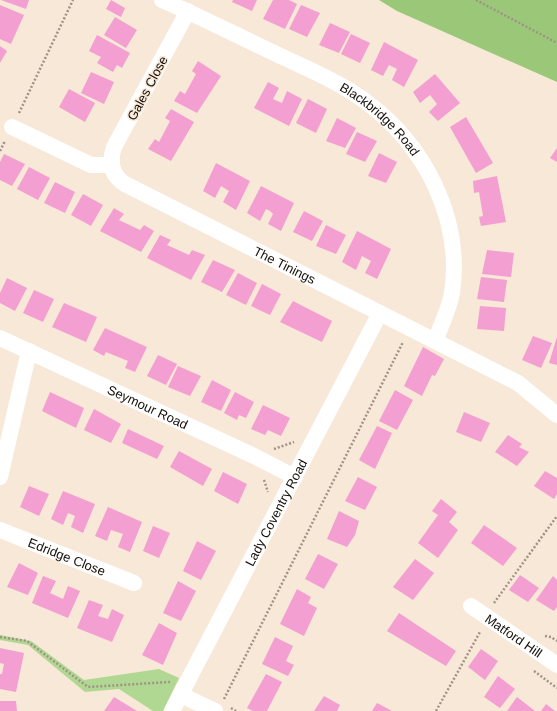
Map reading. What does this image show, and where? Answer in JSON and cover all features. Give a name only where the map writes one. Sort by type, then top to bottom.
[{"type":"street","name":"Blackbridge Road","points":[[162,0],[349,90],[383,116],[412,146],[424,164],[438,192],[445,211],[453,253],[452,294],[435,341]]},
{"type":"street","name":"Gales Close","points":[[112,166],[114,147],[188,12]]},
{"type":"street","points":[[12,127],[91,165],[112,166]]},
{"type":"street","name":"The Tinings","points":[[112,166],[115,176],[125,184],[518,383],[557,415]]},
{"type":"street","name":"Lady Coventry Road","points":[[172,711],[380,313]]},
{"type":"street","name":"Seymour Road","points":[[0,338],[254,456],[295,477]]},
{"type":"street","points":[[0,477],[29,351]]},
{"type":"street","name":"Edridge Close","points":[[0,530],[134,583]]},
{"type":"street","name":"Matford Hill","points":[[471,606],[557,665]]},
{"type":"street","points":[[180,695],[219,707]]},
{"type":"path","points":[[0,151],[73,0]]},
{"type":"path","points":[[476,0],[557,43]]},
{"type":"path","points":[[219,707],[410,328]]},
{"type":"path","points":[[277,512],[254,456],[317,434]]},
{"type":"path","points":[[436,711],[487,617],[557,516]]},
{"type":"path","points":[[0,637],[27,641],[88,687],[188,681]]},
{"type":"green space","points":[[379,0],[557,0],[557,82],[397,11]]},
{"type":"green space","points":[[0,635],[31,641],[84,680],[159,669],[179,678],[163,711],[153,711],[119,689],[85,692],[28,645],[0,640]]},
{"type":"building","points":[[1,0],[29,0],[26,9]]},
{"type":"building","points":[[111,0],[125,8],[121,17],[106,9]]},
{"type":"building","points":[[233,0],[257,0],[252,11],[232,2]]},
{"type":"building","points":[[273,0],[289,0],[297,4],[285,29],[263,19]]},
{"type":"building","points":[[0,5],[24,15],[11,44],[0,39]]},
{"type":"building","points":[[301,5],[320,13],[307,37],[289,29]]},
{"type":"building","points":[[115,17],[137,30],[126,48],[104,35]]},
{"type":"building","points":[[330,23],[350,32],[339,53],[319,45]]},
{"type":"building","points":[[351,34],[370,43],[360,63],[341,54]]},
{"type":"building","points":[[97,35],[130,53],[122,68],[117,65],[113,72],[97,63],[101,57],[89,51]]},
{"type":"building","points":[[384,42],[418,60],[404,87],[392,80],[397,69],[389,65],[383,76],[371,70]]},
{"type":"building","points":[[0,46],[7,51],[0,63]]},
{"type":"building","points":[[198,61],[221,76],[197,113],[174,101],[180,91],[185,94],[196,74],[192,71]]},
{"type":"building","points":[[91,72],[114,82],[104,104],[81,93]]},
{"type":"building","points":[[435,74],[460,103],[438,121],[429,112],[437,104],[430,95],[420,103],[413,92]]},
{"type":"building","points":[[268,82],[279,88],[273,99],[282,103],[287,91],[302,99],[289,126],[254,108]]},
{"type":"building","points":[[69,89],[95,103],[85,122],[59,107]]},
{"type":"building","points":[[308,99],[327,109],[316,133],[296,123]]},
{"type":"building","points":[[171,109],[194,122],[171,161],[148,149],[155,139],[159,142],[170,121],[165,118]]},
{"type":"building","points":[[466,117],[493,163],[476,173],[450,127]]},
{"type":"building","points":[[337,118],[356,128],[345,148],[326,141]]},
{"type":"building","points":[[357,132],[377,141],[365,162],[346,154]]},
{"type":"building","points":[[557,148],[557,162],[550,158]]},
{"type":"building","points":[[379,153],[397,162],[386,183],[368,176]]},
{"type":"building","points":[[4,154],[25,164],[12,186],[0,180],[0,162]]},
{"type":"building","points":[[216,163],[250,181],[236,210],[223,202],[229,191],[221,186],[215,198],[203,191]]},
{"type":"building","points":[[29,167],[50,178],[38,200],[17,189]]},
{"type":"building","points":[[497,176],[506,222],[481,226],[479,217],[483,216],[479,192],[474,193],[473,181]]},
{"type":"building","points":[[55,182],[75,192],[65,213],[44,203]]},
{"type":"building","points":[[261,186],[294,203],[281,231],[268,224],[273,214],[270,211],[266,209],[260,221],[247,213]]},
{"type":"building","points":[[83,194],[103,205],[91,226],[71,215]]},
{"type":"building","points":[[114,208],[124,214],[119,220],[140,230],[144,225],[154,231],[141,252],[100,231]]},
{"type":"building","points":[[304,211],[323,221],[312,241],[293,232]]},
{"type":"building","points":[[326,225],[346,235],[336,254],[316,246]]},
{"type":"building","points":[[357,231],[391,249],[377,279],[365,273],[371,261],[362,256],[356,270],[342,262]]},
{"type":"building","points":[[160,235],[171,240],[167,245],[189,255],[192,250],[205,255],[191,280],[147,258]]},
{"type":"building","points":[[487,250],[514,253],[511,277],[482,274]]},
{"type":"building","points":[[213,260],[235,270],[222,292],[201,282]]},
{"type":"building","points":[[238,273],[257,283],[246,305],[226,295]]},
{"type":"building","points":[[481,277],[507,280],[504,302],[477,299]]},
{"type":"building","points":[[7,278],[27,288],[15,311],[0,303],[0,293]]},
{"type":"building","points":[[262,284],[281,294],[270,315],[251,306]]},
{"type":"building","points":[[34,290],[54,299],[43,322],[23,313]]},
{"type":"building","points":[[293,301],[332,321],[322,342],[280,322]]},
{"type":"building","points":[[64,303],[97,317],[86,342],[52,327]]},
{"type":"building","points":[[480,306],[506,308],[504,331],[477,329]]},
{"type":"building","points":[[105,328],[147,347],[135,372],[125,368],[128,361],[106,352],[104,356],[93,350]]},
{"type":"building","points":[[533,336],[552,343],[541,368],[522,360]]},
{"type":"building","points":[[557,337],[557,365],[549,363]]},
{"type":"building","points":[[423,347],[444,359],[435,376],[432,375],[422,396],[404,386]]},
{"type":"building","points":[[158,355],[177,364],[166,385],[147,376]]},
{"type":"building","points":[[178,366],[201,376],[190,396],[168,387]]},
{"type":"building","points":[[212,380],[231,390],[221,411],[201,402]]},
{"type":"building","points":[[395,390],[413,400],[397,430],[379,421]]},
{"type":"building","points":[[50,392],[84,408],[76,428],[42,411]]},
{"type":"building","points":[[235,392],[254,402],[246,418],[239,415],[237,420],[224,413]]},
{"type":"building","points":[[263,405],[290,418],[281,436],[268,430],[265,435],[251,429]]},
{"type":"building","points":[[94,409],[121,424],[111,443],[84,430]]},
{"type":"building","points":[[464,412],[490,423],[481,442],[456,432]]},
{"type":"building","points":[[377,426],[392,433],[375,469],[359,460]]},
{"type":"building","points":[[128,429],[164,446],[157,459],[122,443]]},
{"type":"building","points":[[508,435],[522,444],[519,447],[529,452],[517,466],[495,452]]},
{"type":"building","points":[[179,451],[212,469],[203,486],[170,467]]},
{"type":"building","points":[[545,471],[557,478],[557,494],[554,499],[534,486]]},
{"type":"building","points":[[223,472],[247,484],[238,504],[214,491]]},
{"type":"building","points":[[358,477],[377,487],[365,510],[345,501]]},
{"type":"building","points":[[29,486],[49,494],[39,516],[20,507]]},
{"type":"building","points":[[63,491],[95,504],[83,533],[71,527],[75,516],[68,513],[63,525],[51,519]]},
{"type":"building","points":[[441,499],[457,512],[449,522],[458,530],[438,558],[418,543],[438,515],[432,511]]},
{"type":"building","points":[[108,507],[142,522],[130,552],[118,547],[123,534],[111,530],[107,541],[95,536]]},
{"type":"building","points":[[339,511],[359,521],[355,535],[347,547],[327,539]]},
{"type":"building","points":[[484,525],[517,548],[503,566],[471,543]]},
{"type":"building","points":[[153,526],[170,533],[159,558],[143,551]]},
{"type":"building","points":[[197,541],[216,551],[201,580],[183,571]]},
{"type":"building","points":[[318,554],[338,564],[324,589],[305,579]]},
{"type":"building","points":[[415,559],[434,573],[413,600],[393,587]]},
{"type":"building","points":[[19,563],[38,573],[28,595],[7,587]]},
{"type":"building","points":[[520,575],[539,588],[528,602],[509,590]]},
{"type":"building","points":[[43,576],[56,581],[50,593],[63,599],[68,586],[80,591],[68,618],[32,603]]},
{"type":"building","points":[[553,576],[557,580],[557,607],[554,611],[536,600]]},
{"type":"building","points":[[178,581],[196,591],[181,621],[163,613]]},
{"type":"building","points":[[297,589],[311,597],[308,603],[317,608],[304,636],[280,624]]},
{"type":"building","points":[[89,600],[103,605],[98,616],[108,619],[112,609],[124,615],[112,642],[77,628]]},
{"type":"building","points":[[399,613],[456,651],[446,666],[387,631]]},
{"type":"building","points":[[159,623],[177,633],[163,665],[142,655]]},
{"type":"building","points":[[275,637],[293,646],[286,661],[294,665],[288,676],[262,664]]},
{"type":"building","points":[[0,648],[24,653],[16,692],[0,689],[0,674],[2,674],[4,664],[0,663]]},
{"type":"building","points":[[481,649],[498,661],[485,680],[468,667]]},
{"type":"building","points":[[266,674],[282,682],[267,711],[253,711],[247,708]]},
{"type":"building","points":[[498,676],[515,689],[500,708],[484,697]]},
{"type":"building","points":[[324,696],[340,705],[337,711],[314,711]]},
{"type":"building","points":[[114,697],[137,711],[104,711]]},
{"type":"building","points":[[517,697],[535,711],[507,711]]},
{"type":"building","points":[[0,701],[16,701],[17,711],[0,711]]},
{"type":"building","points":[[377,703],[392,711],[372,711]]},
{"type":"building","points":[[546,704],[555,711],[541,711]]}]
